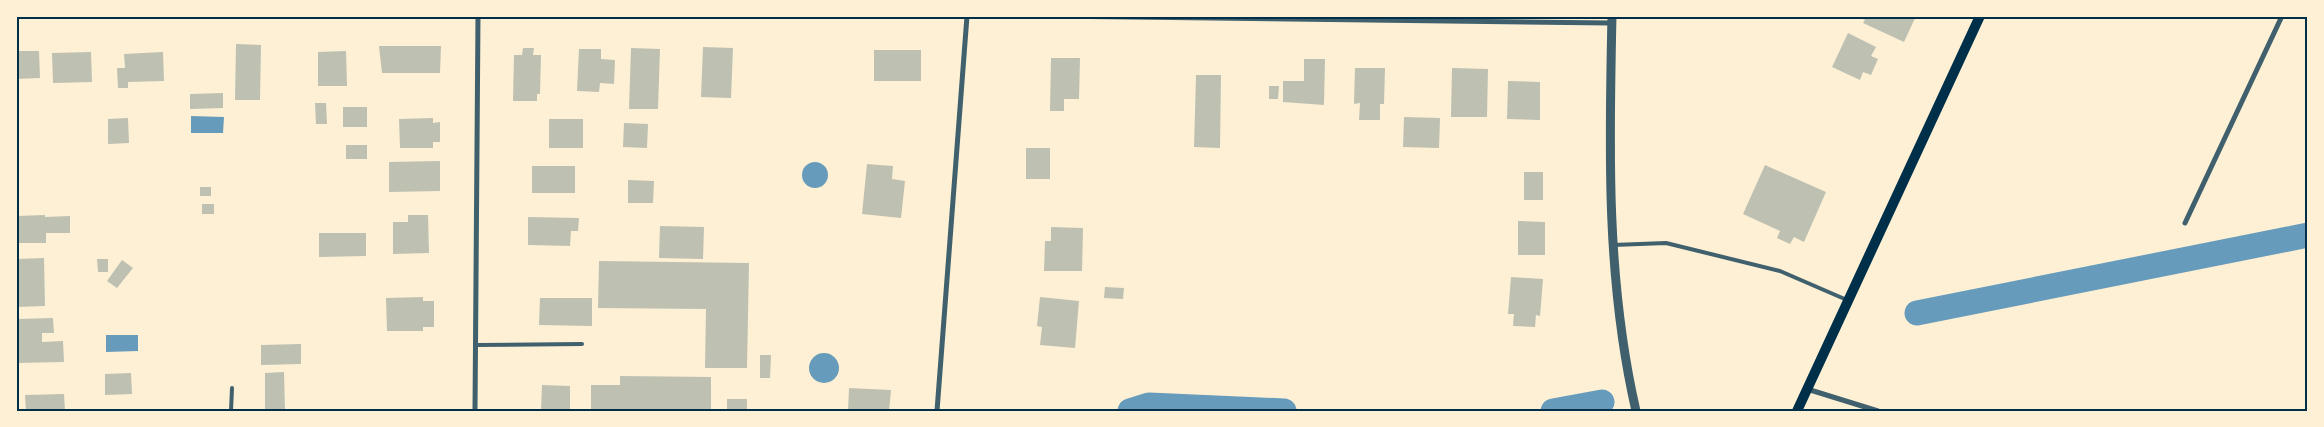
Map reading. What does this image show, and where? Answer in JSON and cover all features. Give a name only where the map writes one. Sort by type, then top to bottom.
[{"type":"main road","points":[[1797,411],[1980,16]]},
{"type":"street","points":[[475,411],[478,16]]},
{"type":"street","points":[[937,411],[967,16]]},
{"type":"street","points":[[1050,16],[1611,20],[1609,149],[1612,245],[1626,370],[1636,411]]},
{"type":"street","points":[[2185,223],[2282,16]]},
{"type":"street","points":[[1806,389],[1878,411]]},
{"type":"lane","points":[[1612,245],[1666,243],[1780,270],[1847,300]]},
{"type":"lane","points":[[476,345],[582,344]]},
{"type":"lane","points":[[231,411],[232,388]]},
{"type":"water","points":[[191,116],[224,117],[223,133],[191,133]]},
{"type":"water","points":[[815,162],[824,166],[828,175],[824,184],[815,188],[806,184],[802,175],[806,166]]},
{"type":"water","points":[[106,335],[138,335],[138,351],[106,352]]},
{"type":"water","points":[[824,353],[835,357],[839,368],[835,379],[824,383],[813,379],[809,368],[813,357]]},
{"type":"building","points":[[1857,16],[1916,16],[1904,42],[1863,23],[1865,20]]},
{"type":"building","points":[[1848,33],[1876,47],[1871,56],[1878,59],[1871,75],[1863,72],[1860,80],[1832,67]]},
{"type":"building","points":[[236,44],[261,45],[260,100],[235,100]]},
{"type":"building","points":[[379,46],[441,46],[440,73],[382,73]]},
{"type":"building","points":[[703,47],[733,48],[731,98],[701,97]]},
{"type":"building","points":[[523,48],[534,48],[533,55],[541,55],[540,94],[537,94],[537,101],[513,101],[514,55],[522,55]]},
{"type":"building","points":[[631,48],[660,49],[658,109],[629,109]]},
{"type":"building","points":[[579,49],[601,49],[601,59],[615,60],[614,84],[600,83],[599,92],[577,91]]},
{"type":"building","points":[[874,50],[921,50],[921,81],[874,81]]},
{"type":"building","points":[[16,51],[39,51],[40,78],[16,79]]},
{"type":"building","points":[[346,51],[347,86],[318,86],[318,52]]},
{"type":"building","points":[[91,52],[92,82],[53,83],[52,53]]},
{"type":"building","points":[[163,52],[164,81],[128,82],[128,88],[118,88],[117,68],[125,68],[124,54]]},
{"type":"building","points":[[1051,58],[1080,58],[1079,99],[1064,99],[1064,111],[1050,111]]},
{"type":"building","points":[[1304,59],[1325,59],[1324,105],[1283,102],[1283,81],[1304,81]]},
{"type":"building","points":[[1355,68],[1385,68],[1384,104],[1380,104],[1380,120],[1359,120],[1360,103],[1354,104]]},
{"type":"building","points":[[1452,68],[1488,69],[1487,117],[1451,117]]},
{"type":"building","points":[[1196,75],[1221,75],[1220,148],[1194,147]]},
{"type":"building","points":[[1508,81],[1540,82],[1540,120],[1507,119]]},
{"type":"building","points":[[1269,86],[1279,86],[1278,99],[1269,99]]},
{"type":"building","points":[[223,93],[223,108],[190,109],[190,94]]},
{"type":"building","points":[[315,103],[326,103],[327,124],[316,124]]},
{"type":"building","points":[[343,107],[367,107],[367,127],[343,127]]},
{"type":"building","points":[[1404,117],[1440,118],[1439,148],[1403,147]]},
{"type":"building","points":[[128,118],[129,143],[108,144],[108,119]]},
{"type":"building","points":[[433,118],[433,123],[440,122],[440,142],[433,142],[433,148],[400,148],[399,119]]},
{"type":"building","points":[[549,119],[583,119],[583,148],[549,148]]},
{"type":"building","points":[[624,123],[648,124],[647,148],[623,147]]},
{"type":"building","points":[[346,145],[367,145],[367,159],[346,159]]},
{"type":"building","points":[[1026,148],[1050,148],[1050,179],[1026,179]]},
{"type":"building","points":[[440,161],[440,191],[389,192],[389,162]]},
{"type":"building","points":[[867,164],[893,166],[892,179],[905,181],[901,218],[862,214]]},
{"type":"building","points":[[1765,165],[1826,192],[1804,242],[1794,237],[1790,244],[1777,238],[1780,231],[1743,214]]},
{"type":"building","points":[[532,166],[575,166],[575,193],[532,193]]},
{"type":"building","points":[[1524,172],[1543,172],[1543,200],[1524,200]]},
{"type":"building","points":[[628,180],[654,181],[653,203],[628,203]]},
{"type":"building","points":[[200,187],[211,187],[211,196],[200,196]]},
{"type":"building","points":[[202,204],[214,204],[214,214],[202,214]]},
{"type":"building","points":[[45,215],[45,217],[70,216],[70,233],[46,233],[46,243],[16,243],[16,216]]},
{"type":"building","points":[[408,215],[428,215],[429,253],[393,254],[393,222],[408,222]]},
{"type":"building","points":[[528,217],[579,218],[578,231],[571,231],[570,246],[528,245]]},
{"type":"building","points":[[1518,221],[1545,222],[1545,255],[1518,255]]},
{"type":"building","points":[[660,226],[704,227],[703,259],[659,258]]},
{"type":"building","points":[[1051,227],[1083,228],[1082,271],[1044,271],[1045,241],[1051,241]]},
{"type":"building","points":[[319,233],[366,233],[366,256],[319,257]]},
{"type":"building","points":[[44,258],[45,306],[16,307],[16,259]]},
{"type":"building","points":[[97,259],[108,259],[108,272],[98,272]]},
{"type":"building","points":[[122,260],[133,268],[117,288],[107,281]]},
{"type":"building","points":[[599,261],[749,263],[747,368],[705,368],[706,309],[598,308]]},
{"type":"building","points":[[1511,277],[1543,279],[1540,316],[1536,315],[1535,327],[1513,326],[1514,314],[1508,314]]},
{"type":"building","points":[[1105,287],[1124,288],[1123,299],[1104,298]]},
{"type":"building","points":[[423,297],[423,301],[434,301],[434,327],[423,327],[423,331],[387,331],[386,298]]},
{"type":"building","points":[[1040,297],[1079,301],[1075,348],[1040,345],[1042,327],[1037,326]]},
{"type":"building","points":[[540,298],[592,298],[592,326],[539,325]]},
{"type":"building","points":[[53,318],[54,333],[42,333],[42,342],[63,341],[64,362],[16,363],[16,319]]},
{"type":"building","points":[[301,344],[301,364],[261,365],[261,345]]},
{"type":"building","points":[[760,355],[771,355],[770,378],[760,378]]},
{"type":"building","points":[[284,372],[285,411],[265,411],[265,373]]},
{"type":"building","points":[[131,373],[132,394],[105,395],[105,374]]},
{"type":"building","points":[[620,376],[711,377],[711,411],[591,411],[591,385],[620,385]]},
{"type":"building","points":[[542,385],[570,386],[570,411],[541,411]]},
{"type":"building","points":[[849,388],[891,390],[889,411],[848,411]]},
{"type":"building","points":[[64,394],[65,411],[26,411],[25,395]]},
{"type":"building","points":[[727,399],[747,399],[747,411],[727,411]]},
{"type":"waterway","points":[[1917,313],[2308,235]]},
{"type":"waterway","points":[[1553,411],[1602,402]]},
{"type":"waterway","points":[[1130,411],[1149,405],[1284,411]]}]
